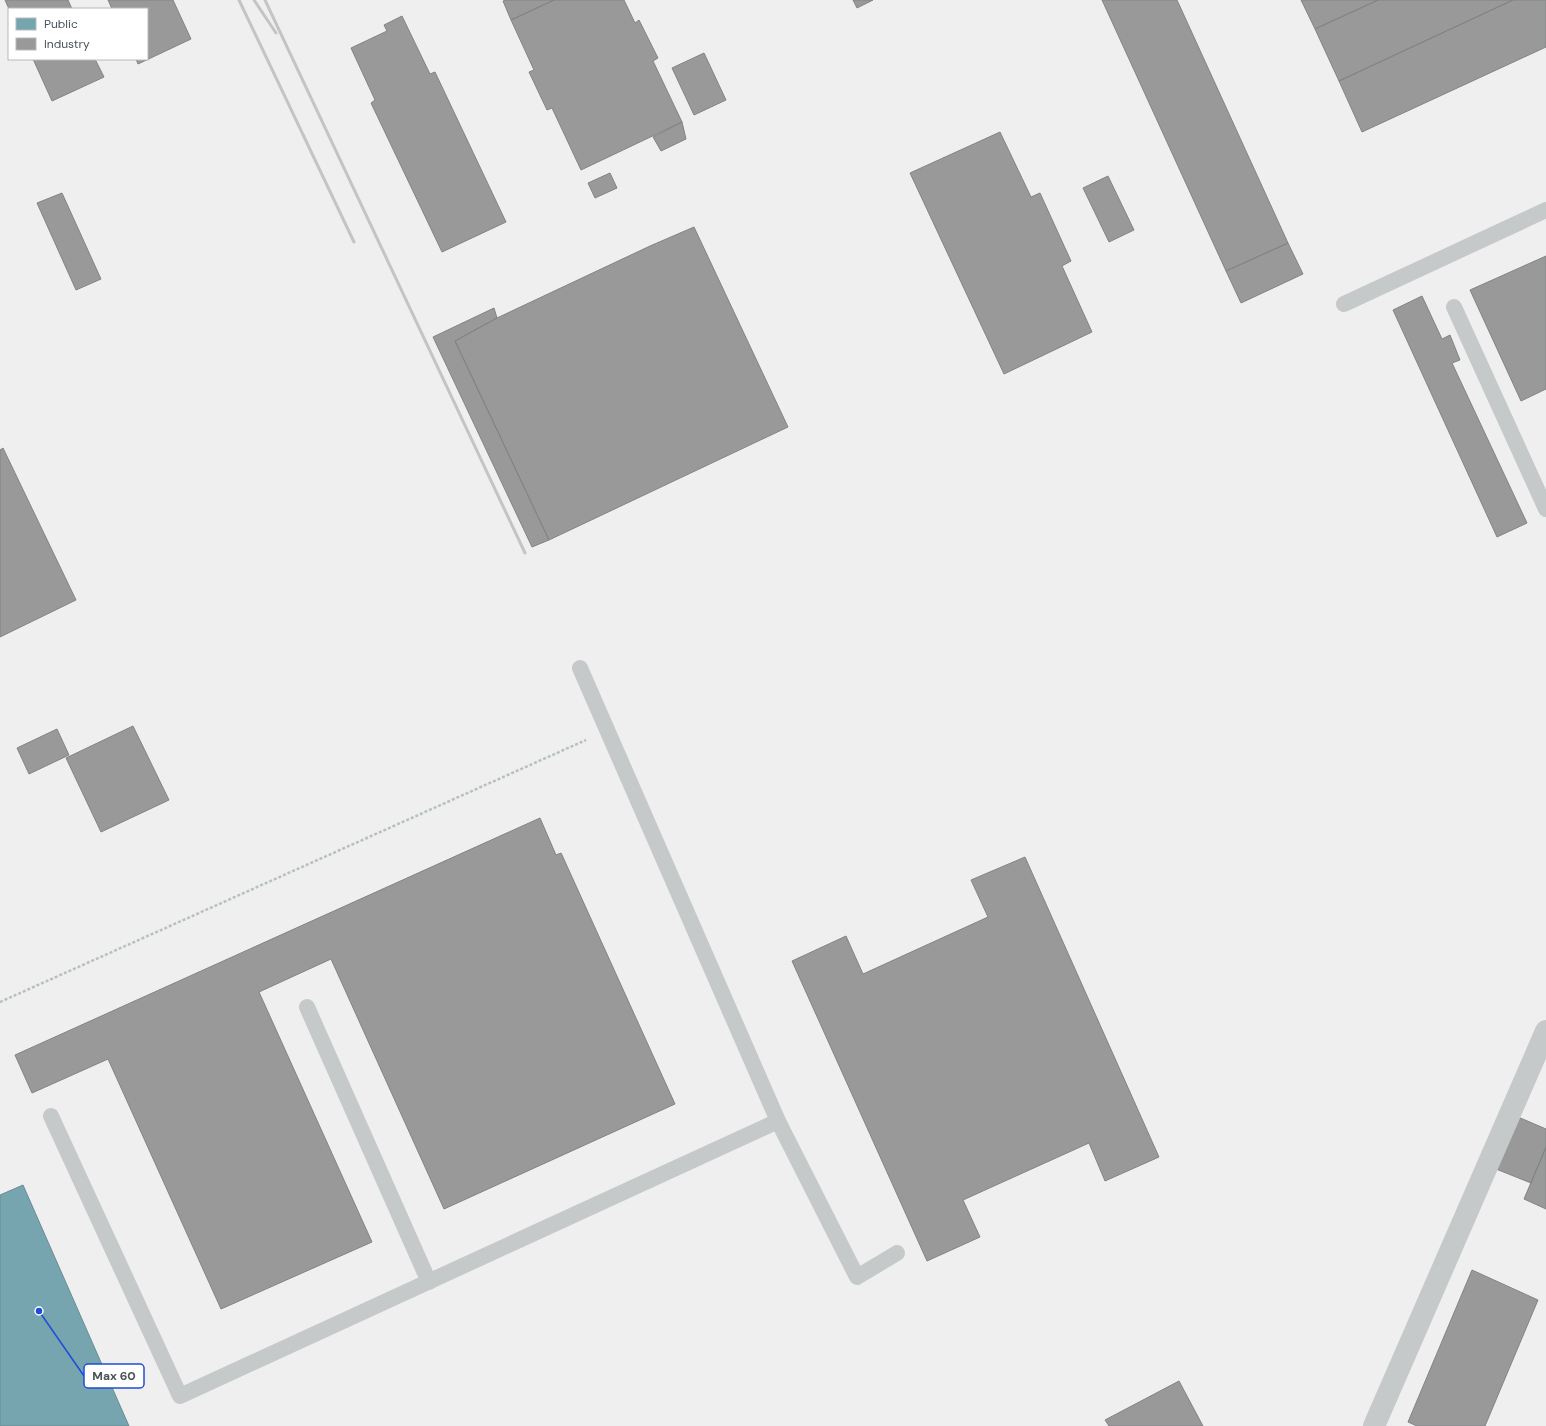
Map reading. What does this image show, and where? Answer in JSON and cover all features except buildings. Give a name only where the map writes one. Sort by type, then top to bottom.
[{"type":"street","points":[[1374,1426],[1546,1031]]},
{"type":"lane","points":[[1344,304],[1546,210]]},
{"type":"lane","points":[[1454,307],[1546,509]]},
{"type":"lane","points":[[580,668],[778,1121],[857,1277],[897,1253]]},
{"type":"lane","points":[[307,1007],[428,1282]]},
{"type":"lane","points":[[51,1116],[180,1396],[778,1121]]},
{"type":"path","points":[[0,1002],[607,731]]},
{"type":"railway","points":[[239,0],[354,242]]},
{"type":"railway","points":[[254,0],[276,33]]},
{"type":"railway","points":[[265,0],[525,553]]},
{"type":"place","name":"Max 60","points":[[39,1311]]}]
